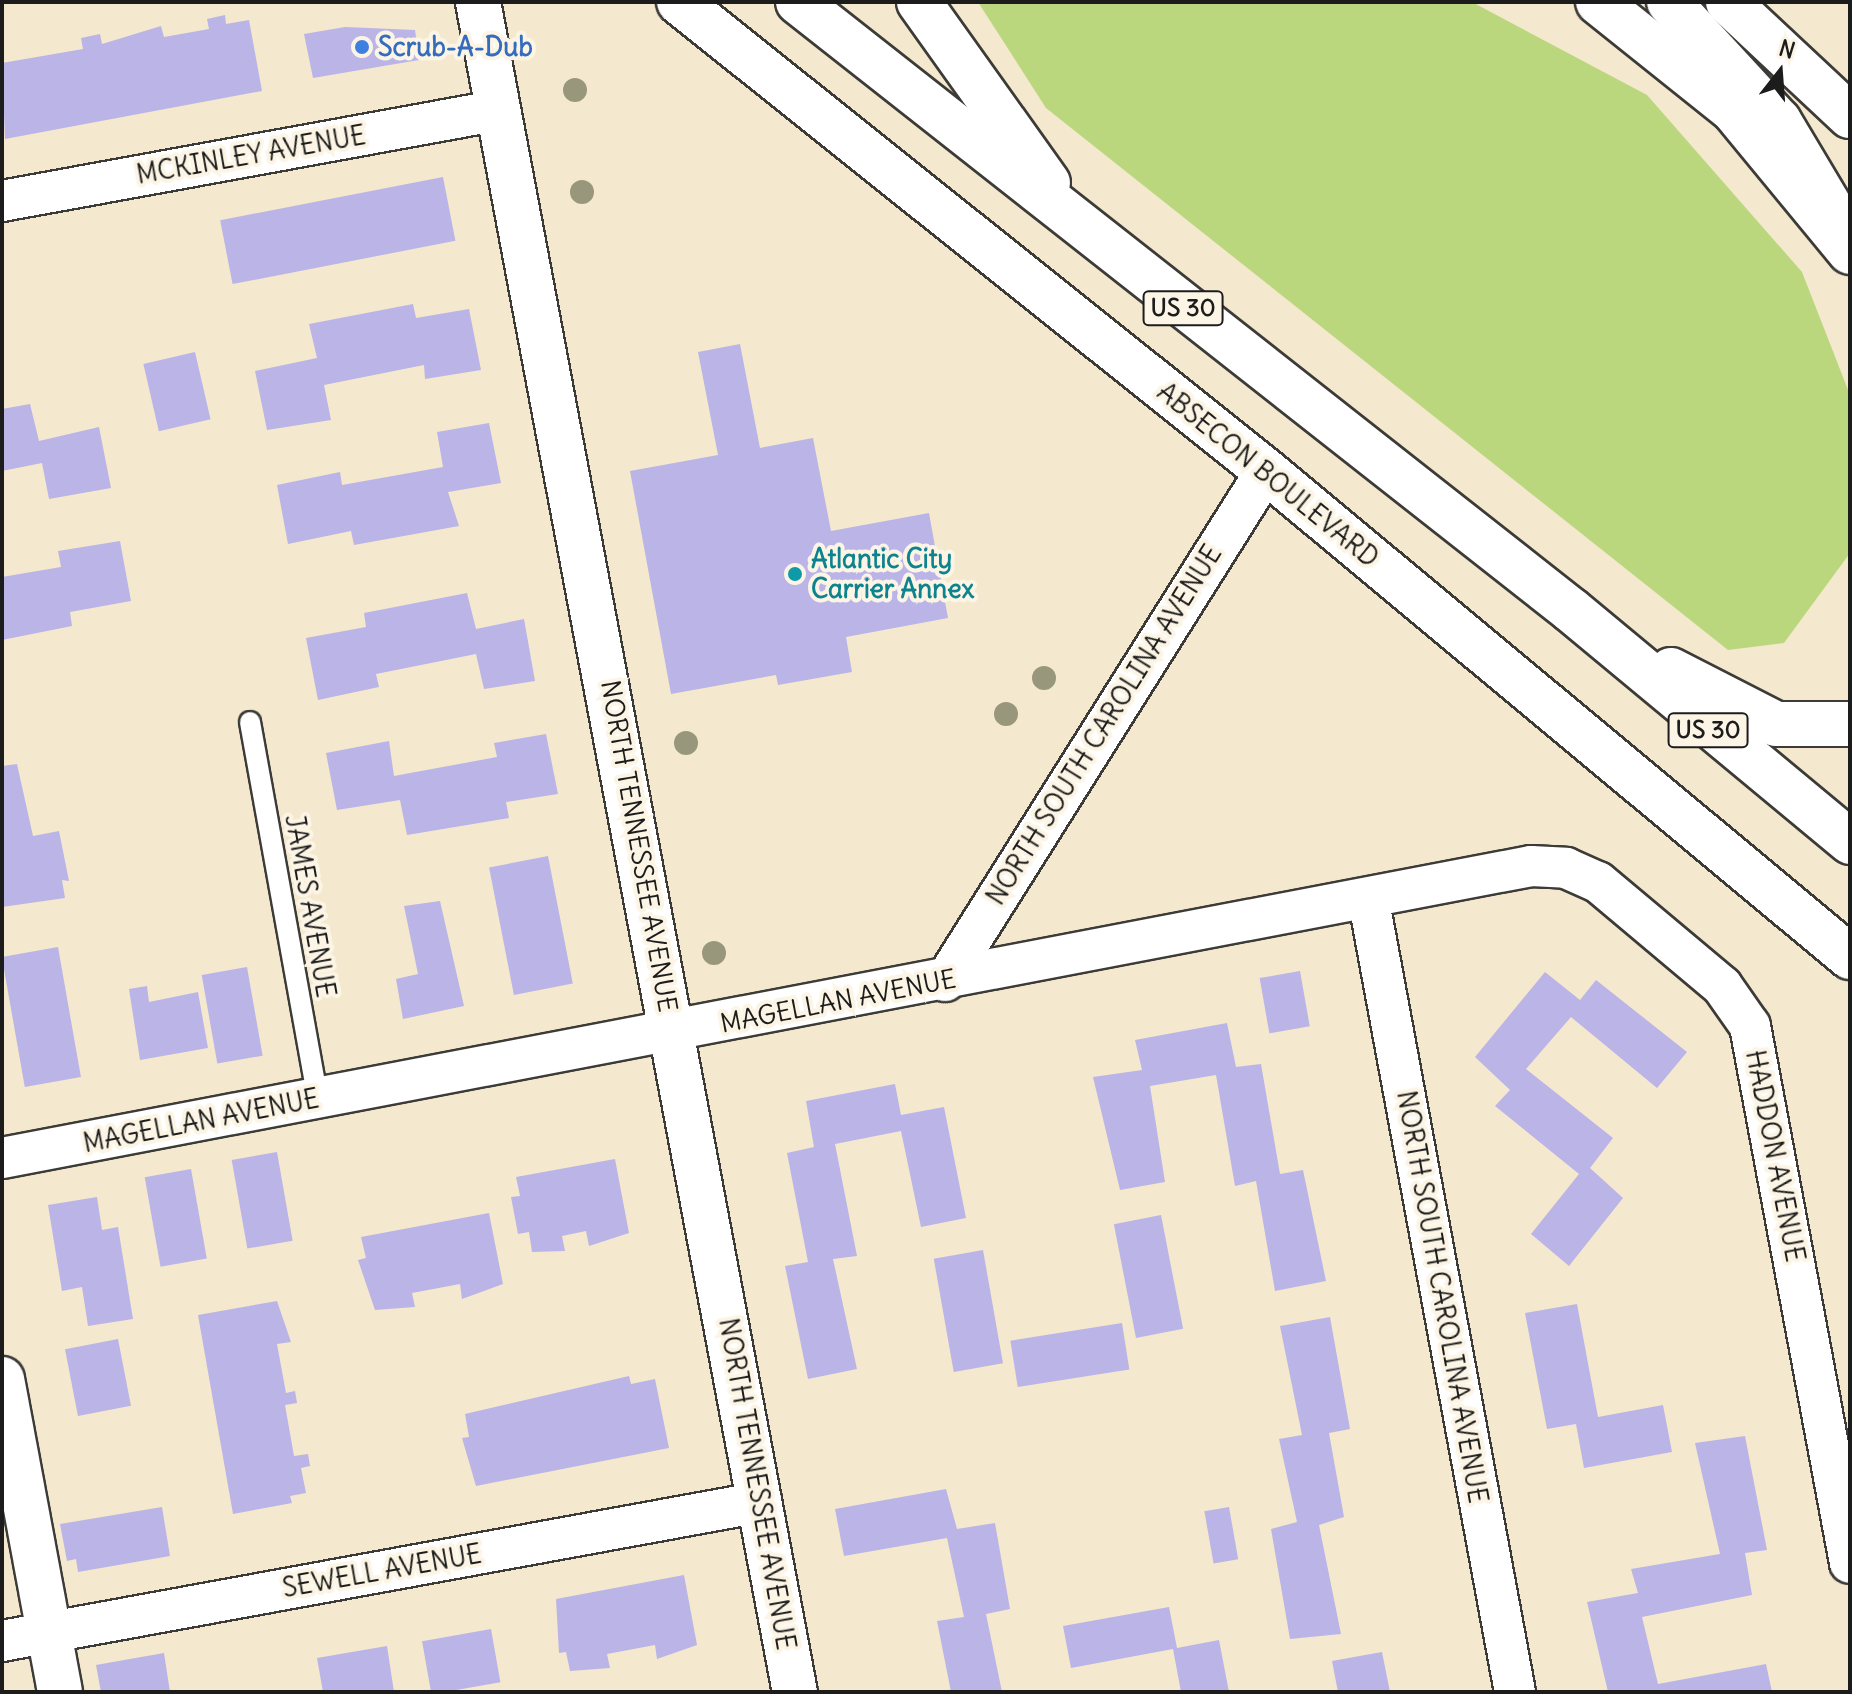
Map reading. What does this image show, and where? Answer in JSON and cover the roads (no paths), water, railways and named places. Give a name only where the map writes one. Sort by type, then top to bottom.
[{"type":"main road","name":"NORTH TENNESSEE AVENUE","points":[[478,2],[795,1692]]},
{"type":"main road","name":"ABSECON BOULEVARD","points":[[679,2],[1266,471],[1850,957]]},
{"type":"main road","name":"US 30","points":[[798,2],[1571,610],[1850,842]]},
{"type":"main road","points":[[919,2],[1077,224]]},
{"type":"main road","points":[[1598,2],[1733,110],[1850,252]]},
{"type":"main road","points":[[1669,2],[1779,121],[1850,241]]},
{"type":"main road","points":[[1728,2],[1850,116]]},
{"type":"main road","points":[[1763,2],[1850,108]]},
{"type":"main road","points":[[1571,610],[1747,714],[1809,729],[1850,724]]},
{"type":"main road","points":[[2,1379],[60,1692]]},
{"type":"street","name":"MCKINLEY AVENUE","points":[[2,201],[500,110]]},
{"type":"street","name":"NORTH SOUTH CAROLINA AVENUE","points":[[945,981],[1266,471]]},
{"type":"street","name":"MAGELLAN AVENUE","points":[[2,1158],[1369,902],[1531,866]]},
{"type":"street","name":"HADDON AVENUE","points":[[1531,866],[1566,868],[1598,882],[1743,1011],[1850,1563]]},
{"type":"street","name":"NORTH SOUTH CAROLINA AVENUE","points":[[1369,902],[1515,1692]]},
{"type":"street","name":"SEWELL AVENUE","points":[[2,1641],[761,1502]]},
{"type":"lane","name":"JAMES AVENUE","points":[[250,722],[318,1099]]},
{"type":"place","name":"Scrub-A-Dub","points":[[362,47]]},
{"type":"place","name":"Atlantic City Carrier Annex","points":[[795,574]]}]
